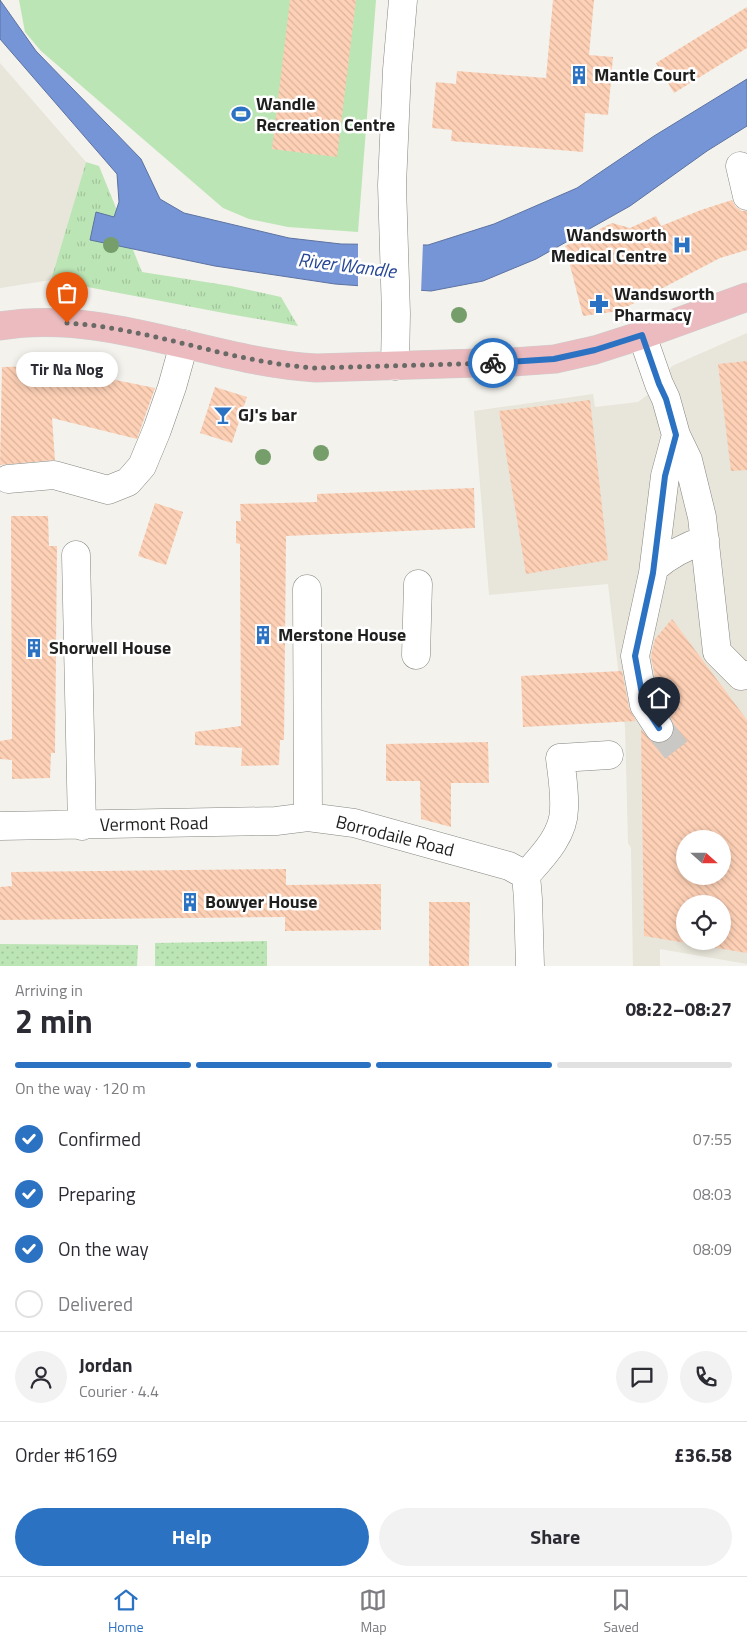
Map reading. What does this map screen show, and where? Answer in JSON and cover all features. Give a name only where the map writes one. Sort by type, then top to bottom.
[{"type":"main road","points":[[0,326],[38,322],[81,324],[144,335],[291,366],[316,368],[395,366],[554,359],[595,350],[642,335],[747,297]]},
{"type":"street","points":[[395,366],[395,235],[392,185],[403,0]]},
{"type":"street","points":[[740,166],[747,196]]},
{"type":"street","points":[[642,335],[666,399],[676,435],[688,460],[702,517],[717,652],[741,676],[747,675]]},
{"type":"street","points":[[8,479],[54,475],[108,490],[128,482],[142,466],[153,439],[172,387],[184,344]]},
{"type":"street","points":[[659,728],[644,705],[635,656],[654,568],[665,476],[676,435]]},
{"type":"street","points":[[654,568],[664,559],[690,545],[705,540]]},
{"type":"street","points":[[76,555],[82,826]]},
{"type":"street","points":[[416,655],[418,584]]},
{"type":"street","points":[[307,588],[308,817]]},
{"type":"street","points":[[530,966],[526,875],[545,854],[561,826],[565,810],[560,758],[609,755]]},
{"type":"street","name":"Vermont Road","points":[[0,826],[276,821],[308,817]]},
{"type":"street","name":"Borrodaile Road","points":[[308,817],[354,823],[509,866],[526,875]]},
{"type":"shaded area","points":[[0,63],[86,162],[51,280],[0,288]]},
{"type":"shaded area","points":[[747,333],[747,964],[660,949],[660,966],[633,966],[631,848],[628,843],[625,727],[608,584],[489,595],[474,411],[593,394],[595,407],[638,402],[650,393],[672,366]]},
{"type":"green space","name":"Wandle Recreation Centre","points":[[19,0],[376,0],[358,232],[288,227],[249,219],[223,208],[41,51],[25,32]]},
{"type":"green space","points":[[86,162],[99,166],[142,272],[231,286],[281,297],[298,326],[51,280]]},
{"type":"green space","points":[[267,941],[267,966],[155,966],[155,943]]},
{"type":"green space","points":[[0,944],[138,945],[137,966],[0,966]]},
{"type":"water","name":"River Wandle","points":[[0,0],[36,51],[141,159],[160,199],[184,213],[289,238],[341,244],[428,245],[494,224],[577,188],[654,136],[747,79],[747,126],[707,151],[630,206],[536,259],[483,281],[431,291],[335,284],[215,266],[90,240],[96,212],[114,217],[119,202],[117,174],[0,39]]},
{"type":"pier","points":[[358,241],[423,243],[421,293],[358,288]]},
{"type":"building","name":"Wandle Recreation Centre","points":[[290,0],[356,0],[337,157],[272,149]]},
{"type":"building","name":"Mantle Court","points":[[553,0],[594,0],[589,55],[613,57],[608,115],[585,113],[583,152],[451,141],[452,130],[432,128],[436,82],[456,84],[457,71],[546,78]]},
{"type":"building","points":[[747,7],[747,48],[674,93],[656,63]]},
{"type":"building","points":[[732,200],[736,207],[742,211],[747,211],[747,250],[720,258],[619,311],[583,316],[565,246],[612,223],[630,228],[656,216],[661,226]]},
{"type":"building","points":[[747,361],[747,470],[731,471],[718,364]]},
{"type":"building","points":[[47,366],[155,388],[137,439],[52,418],[55,460],[0,465],[2,367]]},
{"type":"building","name":"GJ's bar","points":[[215,387],[247,397],[232,443],[200,433]]},
{"type":"building","points":[[590,400],[608,560],[526,574],[499,411]]},
{"type":"building","points":[[474,488],[475,528],[286,536],[284,740],[280,740],[279,765],[241,766],[242,748],[195,745],[195,732],[241,726],[240,544],[236,543],[236,521],[241,521],[240,504],[317,502],[317,494]]},
{"type":"building","points":[[155,503],[183,512],[166,565],[138,556]]},
{"type":"building","name":"Shorwell House","points":[[11,516],[48,516],[49,546],[57,546],[55,753],[51,753],[50,778],[12,779],[12,760],[0,759],[0,741],[12,739]]},
{"type":"building","points":[[672,619],[747,720],[747,953],[729,950],[731,950],[731,895],[676,895],[676,941],[644,936],[641,729],[652,742],[659,744],[668,741],[673,735],[675,727],[659,699],[651,656],[655,639]]},
{"type":"building","points":[[622,671],[629,708],[636,721],[523,727],[521,676]]},
{"type":"building","points":[[488,742],[489,783],[451,783],[451,827],[421,819],[420,781],[386,781],[386,744]]},
{"type":"building","name":"Bowyer House","points":[[286,869],[286,885],[381,884],[381,930],[285,931],[285,917],[0,920],[0,887],[12,886],[11,872]]},
{"type":"building","points":[[429,902],[470,902],[469,966],[429,966]]},
{"type":"tunnel","points":[[659,728],[683,759]]},
{"type":"way so far","points":[[67,323],[144,335],[291,366],[316,368],[493,363]]},
{"type":"place","name":"Mantle Court","points":[[579,75]]},
{"type":"place","name":"Wandle Recreation Centre","points":[[241,114]]},
{"type":"place","name":"Wandsworth Medical Centre","points":[[682,245]]},
{"type":"place","name":"Wandsworth Pharmacy","points":[[599,304]]},
{"type":"place","name":"Tir Na Nog","points":[[67,323]]},
{"type":"place","name":"GJ's bar","points":[[223,415]]},
{"type":"place","name":"Merstone House","points":[[263,635]]},
{"type":"place","name":"Shorwell House","points":[[34,648]]},
{"type":"place","name":"Bowyer House","points":[[190,902]]},
{"type":"route","points":[[493,363],[554,359],[595,350],[642,335],[666,399],[676,435],[665,476],[653,573],[635,656],[644,705],[659,728]]}]
